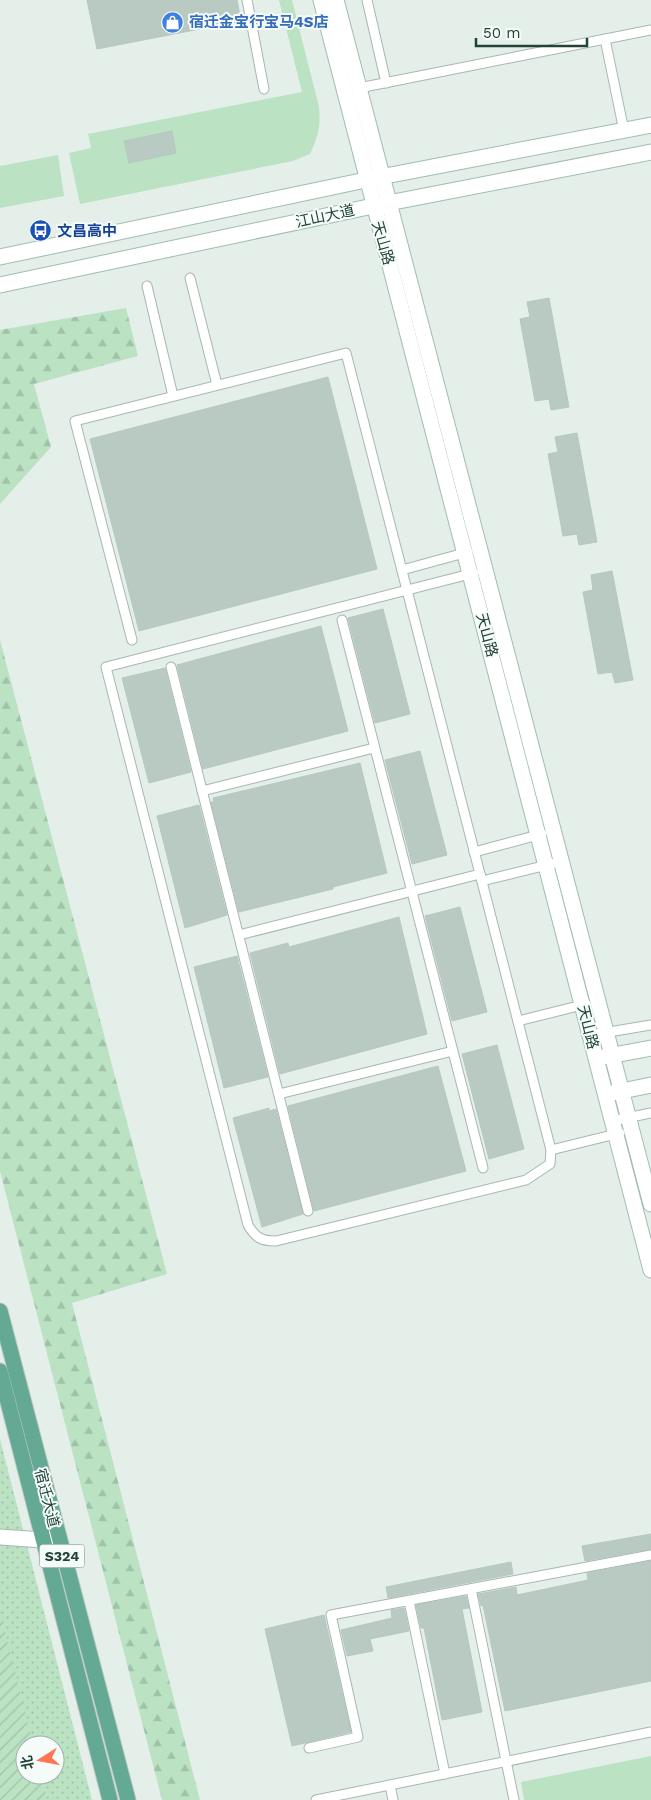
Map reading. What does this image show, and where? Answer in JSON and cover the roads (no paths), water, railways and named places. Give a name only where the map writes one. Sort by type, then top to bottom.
[{"type":"main road","name":"宿迁大道","points":[[0,1311],[110,1800]]},
{"type":"main road","name":"宿迁大道","points":[[0,1371],[128,1800]]},
{"type":"street","name":"天山路","points":[[321,0],[480,548],[651,1204]]},
{"type":"street","name":"天山路","points":[[336,0],[359,88],[373,179]]},
{"type":"street","name":"江山大道","points":[[0,257],[373,179],[651,125]]},
{"type":"street","name":"江山大道","points":[[0,285],[380,205],[651,152]]},
{"type":"street","name":"天山路","points":[[380,205],[404,314],[651,1270]]},
{"type":"street","points":[[596,1058],[651,1048]]},
{"type":"street","points":[[605,1094],[651,1085]]},
{"type":"street","points":[[0,1537],[50,1539]]},
{"type":"lane","points":[[247,0],[264,89]]},
{"type":"lane","points":[[367,0],[386,83]]},
{"type":"lane","points":[[359,88],[651,30]]},
{"type":"lane","points":[[605,39],[624,131]]},
{"type":"lane","points":[[190,278],[216,385]]},
{"type":"lane","points":[[147,286],[174,396]]},
{"type":"lane","points":[[132,640],[75,421],[346,353],[402,570],[407,591],[474,852],[551,1150],[550,1164],[526,1180],[276,1241],[263,1241],[254,1236],[246,1215],[106,667],[407,591],[486,570]]},
{"type":"lane","points":[[402,570],[480,548]]},
{"type":"lane","points":[[342,620],[483,1168]]},
{"type":"lane","points":[[171,667],[308,1211]]},
{"type":"lane","points":[[202,791],[374,748]]},
{"type":"lane","points":[[474,852],[555,831]]},
{"type":"lane","points":[[239,936],[412,891],[563,861]]},
{"type":"lane","points":[[518,1021],[599,1000]]},
{"type":"lane","points":[[590,1036],[651,1025]]},
{"type":"lane","points":[[279,1094],[453,1051]]},
{"type":"lane","points":[[551,1150],[630,1124],[651,1113]]},
{"type":"lane","points":[[614,1128],[630,1124]]},
{"type":"lane","points":[[309,1748],[358,1737],[331,1615],[651,1556]]},
{"type":"lane","points":[[471,1589],[514,1800]]},
{"type":"lane","points":[[409,1601],[445,1774]]},
{"type":"lane","points":[[316,1800],[651,1732]]},
{"type":"lane","points":[[390,1785],[393,1800]]},
{"type":"place","name":"宿迁金宝行宝马4S店","points":[[173,22]]},
{"type":"place","name":"文昌高中","points":[[41,231]]}]
